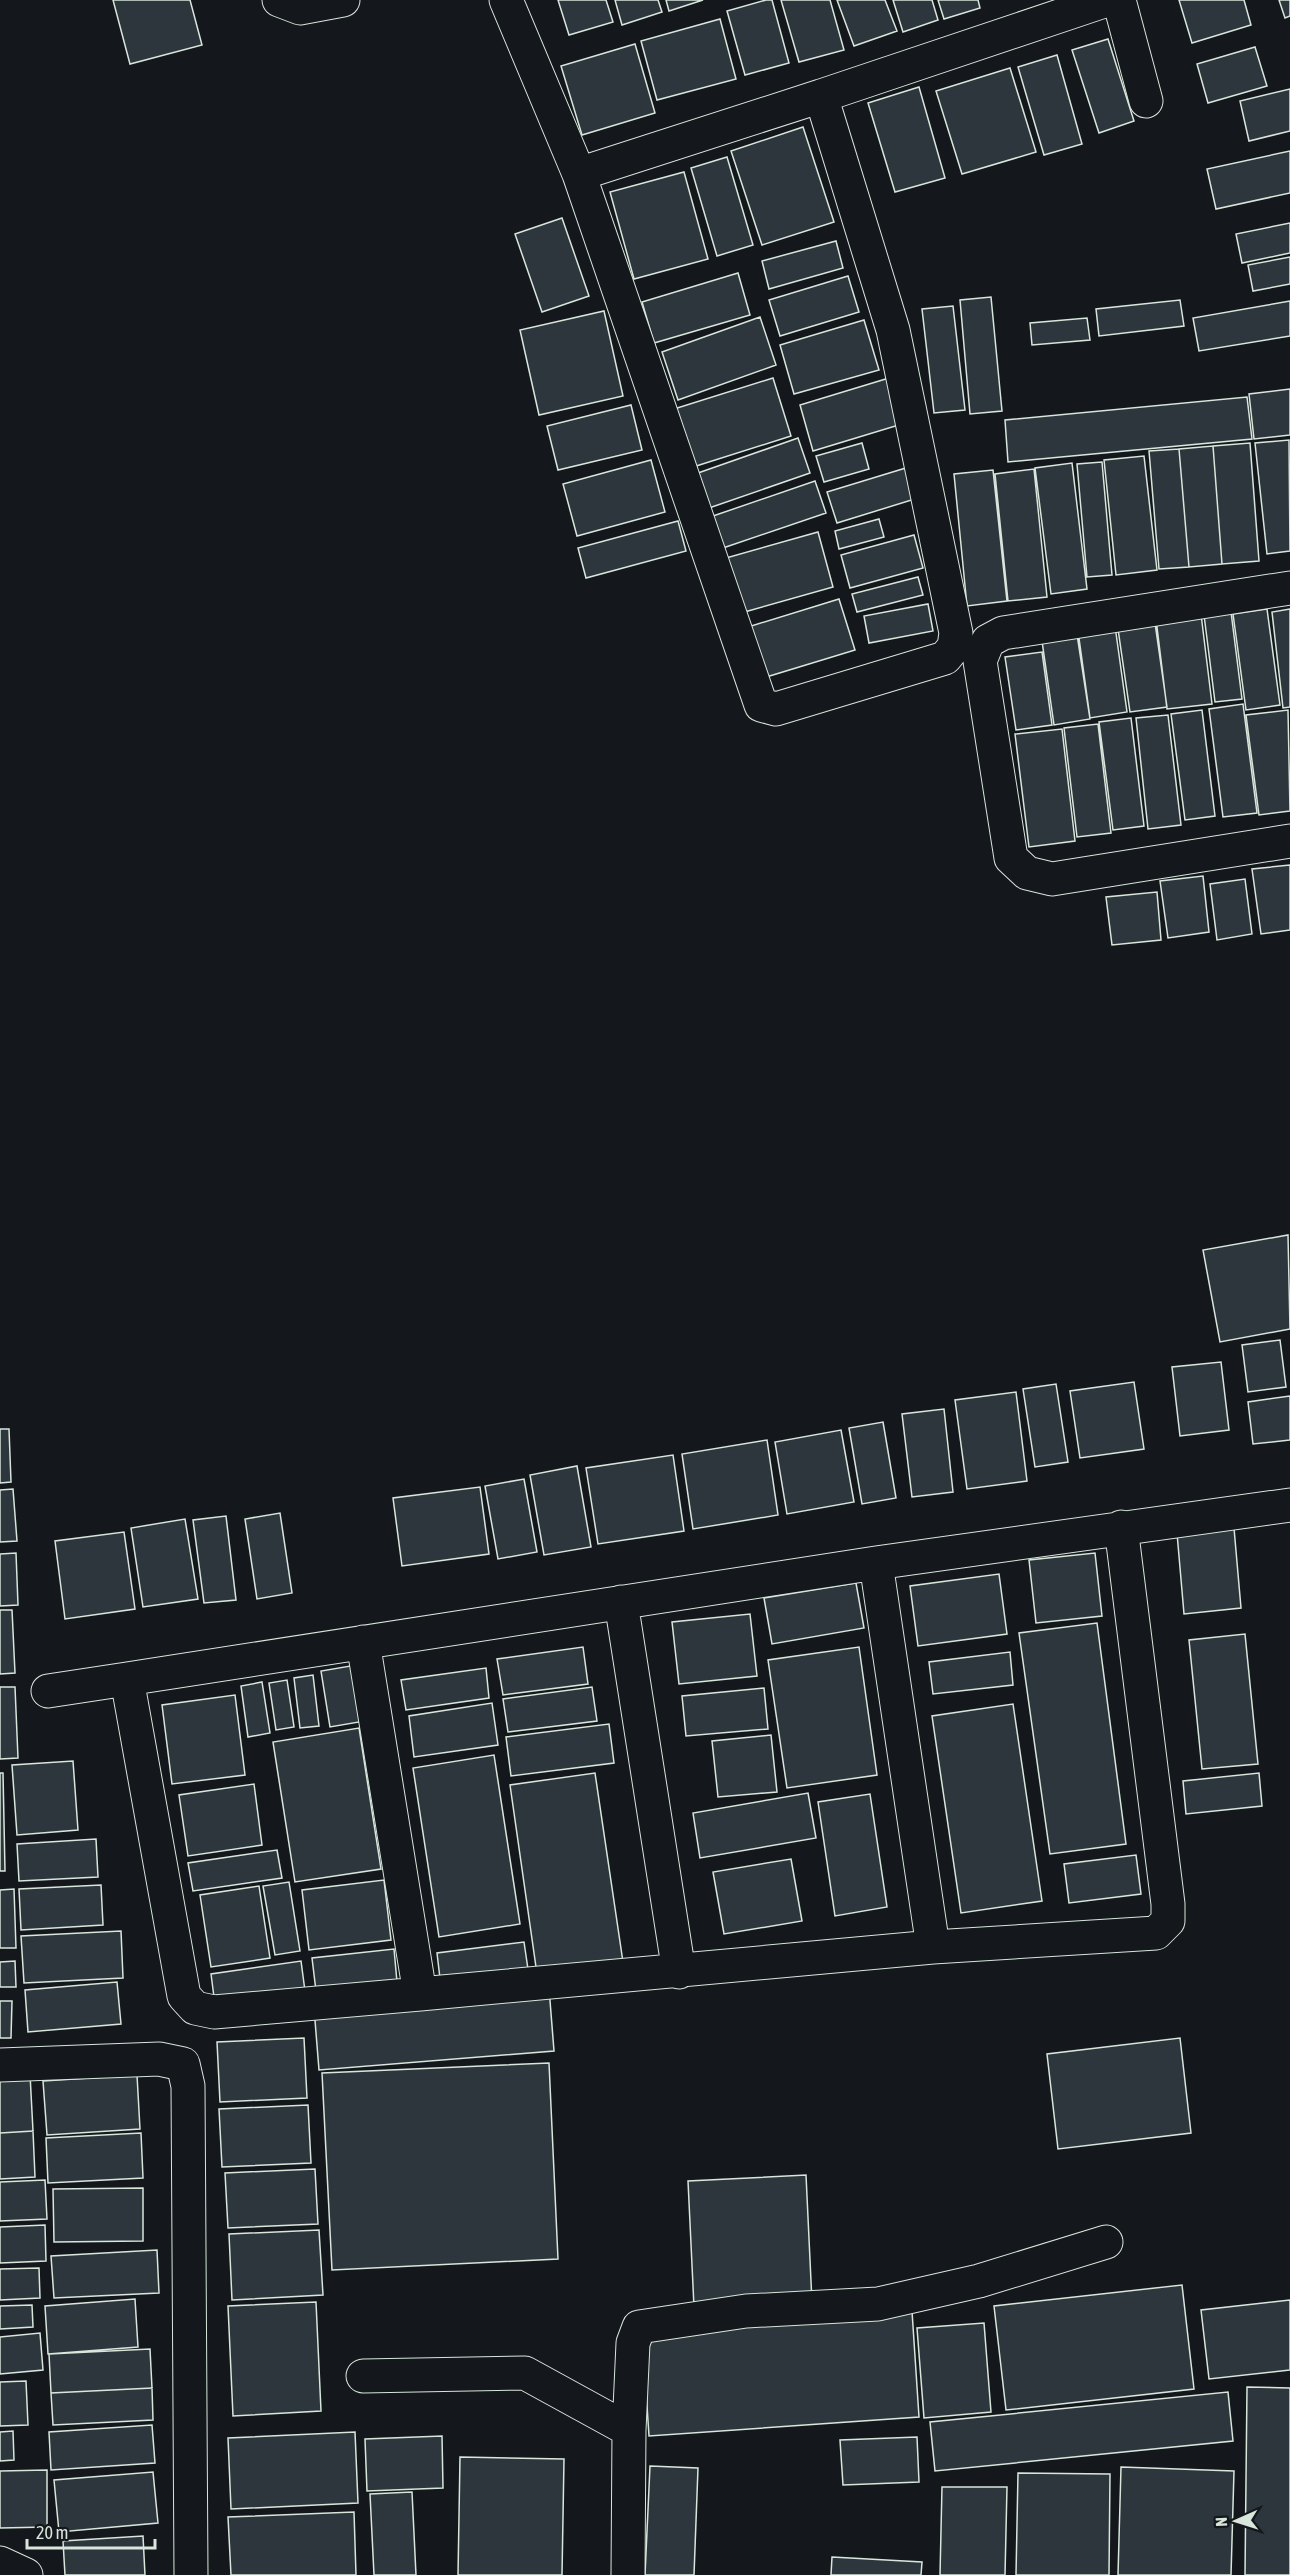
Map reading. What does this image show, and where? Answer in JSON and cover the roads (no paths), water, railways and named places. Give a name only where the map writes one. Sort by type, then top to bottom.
[{"type":"street","points":[[279,0],[300,8],[343,0]]},
{"type":"street","points":[[506,0],[579,174],[761,705],[776,709],[945,658],[954,647],[956,633],[893,330],[821,96]]},
{"type":"street","points":[[579,174],[1107,0]]},
{"type":"street","points":[[1119,0],[1146,101]]},
{"type":"street","points":[[1290,588],[1003,633],[988,641],[980,662],[1011,858],[1027,873],[1052,879],[1290,841]]},
{"type":"street","points":[[48,1691],[876,1563],[1290,1505]]},
{"type":"street","points":[[127,1679],[184,1996],[195,2008],[214,2012],[679,1972],[933,1947],[1156,1933],[1168,1921],[1121,1527]]},
{"type":"street","points":[[876,1563],[933,1947]]},
{"type":"street","points":[[621,1602],[679,1972]]},
{"type":"street","points":[[363,1642],[420,1995]]},
{"type":"street","points":[[0,2065],[159,2059],[183,2064],[188,2086],[191,2575]]},
{"type":"street","points":[[628,2575],[629,2430],[633,2343],[639,2327],[746,2311],[878,2304],[979,2281],[1106,2242]]},
{"type":"street","points":[[363,2376],[525,2373],[629,2430]]},
{"type":"street","points":[[0,2563],[26,2575]]}]
